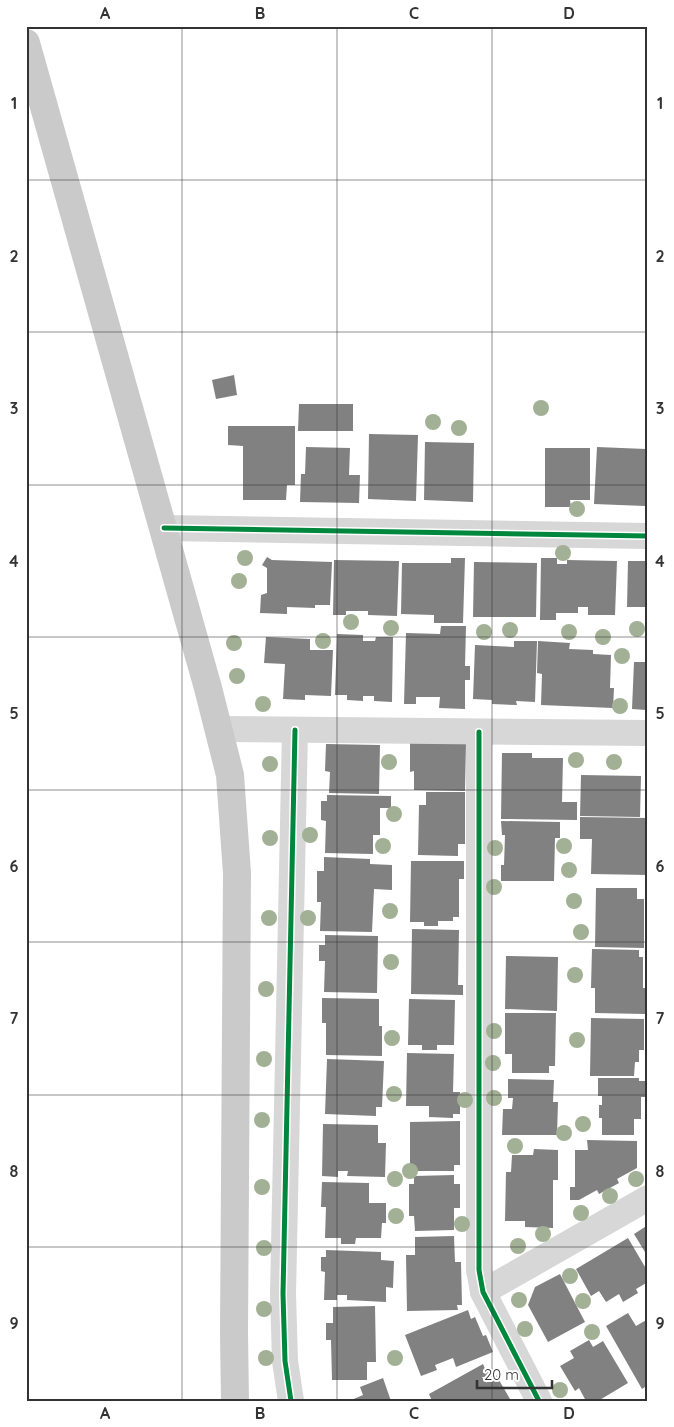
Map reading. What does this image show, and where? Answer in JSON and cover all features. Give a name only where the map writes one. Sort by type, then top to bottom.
[{"type":"main road","points":[[26,43],[164,528],[230,775],[237,873],[235,1401]]},
{"type":"street","points":[[164,528],[648,536]]},
{"type":"street","points":[[219,729],[648,733]]},
{"type":"street","points":[[290,1401],[283,1294],[295,730]]},
{"type":"street","points":[[479,732],[479,1270],[483,1292],[539,1401]]},
{"type":"street","points":[[483,1292],[648,1198]]},
{"type":"building","points":[[234,375],[237,395],[216,399],[212,380]]},
{"type":"building","points":[[299,404],[353,404],[353,431],[298,431]]},
{"type":"building","points":[[228,426],[295,426],[295,485],[287,485],[286,500],[243,500],[243,446],[228,445]]},
{"type":"building","points":[[369,434],[418,435],[416,501],[368,499]]},
{"type":"building","points":[[425,442],[474,443],[473,502],[424,500]]},
{"type":"building","points":[[306,447],[350,448],[349,475],[360,475],[359,503],[300,502],[301,474],[305,474]]},
{"type":"building","points":[[597,447],[646,449],[645,468],[648,468],[648,485],[645,485],[645,506],[594,504]]},
{"type":"building","points":[[545,448],[590,448],[590,500],[570,500],[571,507],[545,507]]},
{"type":"building","points":[[267,557],[272,560],[332,562],[330,605],[315,605],[315,608],[287,607],[287,614],[260,613],[261,595],[267,593],[267,568],[262,565]]},
{"type":"building","points":[[451,558],[465,558],[463,623],[434,623],[434,615],[401,614],[402,563],[451,563]]},
{"type":"building","points":[[541,558],[557,558],[557,564],[567,564],[567,560],[617,561],[615,615],[588,615],[588,607],[578,607],[578,613],[556,613],[556,620],[540,620]]},
{"type":"building","points":[[334,560],[399,561],[397,616],[368,615],[368,611],[346,611],[346,615],[333,615]]},
{"type":"building","points":[[628,561],[648,561],[648,607],[627,607]]},
{"type":"building","points":[[474,562],[537,563],[536,617],[473,617]]},
{"type":"building","points":[[441,626],[466,626],[465,666],[470,666],[470,680],[465,680],[465,709],[439,708],[440,697],[416,697],[416,704],[404,704],[406,633],[440,634]]},
{"type":"building","points":[[337,634],[363,635],[363,641],[375,641],[376,637],[393,637],[392,702],[374,701],[374,696],[363,696],[363,701],[347,700],[347,695],[335,695]]},
{"type":"building","points":[[266,637],[310,639],[310,650],[333,650],[331,696],[305,695],[305,700],[283,699],[285,664],[264,663]]},
{"type":"building","points":[[514,641],[537,641],[535,702],[516,701],[517,705],[492,704],[492,700],[473,699],[475,645],[514,647]]},
{"type":"building","points":[[538,641],[570,643],[569,649],[593,650],[593,654],[611,655],[610,688],[614,688],[613,708],[541,705],[542,674],[537,673]]},
{"type":"building","points":[[634,662],[648,662],[648,703],[646,710],[632,709]]},
{"type":"building","points":[[410,742],[466,743],[465,791],[414,790],[414,771],[410,772]]},
{"type":"building","points":[[326,744],[380,745],[379,794],[329,793],[330,772],[325,771]]},
{"type":"building","points":[[502,753],[532,753],[532,758],[563,758],[562,802],[577,802],[577,820],[501,819]]},
{"type":"building","points":[[581,775],[641,776],[640,817],[580,816]]},
{"type":"building","points":[[426,792],[465,792],[465,844],[458,844],[458,856],[418,855],[419,805],[426,805]]},
{"type":"building","points":[[327,795],[391,796],[391,808],[380,808],[380,835],[373,835],[373,854],[325,853],[326,821],[321,820],[321,801],[327,801]]},
{"type":"building","points":[[580,817],[648,818],[646,855],[648,855],[648,875],[591,874],[592,839],[580,839]]},
{"type":"building","points":[[501,821],[560,822],[560,838],[555,838],[554,881],[501,881],[501,865],[504,865],[505,835],[502,835]]},
{"type":"building","points":[[324,857],[370,859],[370,864],[392,865],[392,890],[374,889],[372,932],[320,931],[321,902],[317,902],[317,871],[324,871]]},
{"type":"building","points":[[411,861],[464,861],[464,879],[459,879],[459,917],[453,917],[453,921],[438,921],[438,926],[424,926],[424,922],[410,922]]},
{"type":"building","points":[[596,888],[637,888],[637,899],[644,899],[644,948],[595,947]]},
{"type":"building","points":[[412,929],[459,930],[458,985],[463,985],[463,995],[411,994]]},
{"type":"building","points":[[325,935],[378,936],[377,993],[324,992],[325,961],[319,961],[319,945],[325,945]]},
{"type":"building","points":[[592,949],[639,950],[639,957],[643,957],[643,988],[646,988],[645,1014],[595,1013],[595,988],[591,988]]},
{"type":"building","points":[[506,956],[558,957],[557,1011],[505,1009]]},
{"type":"building","points":[[322,998],[379,999],[379,1026],[382,1026],[382,1056],[326,1055],[326,1023],[322,1023]]},
{"type":"building","points":[[409,999],[455,1000],[454,1045],[437,1045],[437,1050],[422,1050],[422,1045],[408,1045]]},
{"type":"building","points":[[505,1013],[556,1013],[555,1066],[549,1066],[549,1073],[512,1073],[512,1054],[505,1054]]},
{"type":"building","points":[[591,1018],[644,1019],[644,1050],[639,1050],[639,1062],[635,1062],[634,1076],[590,1076]]},
{"type":"building","points":[[407,1053],[454,1054],[453,1092],[460,1092],[460,1114],[453,1114],[453,1118],[429,1117],[429,1106],[406,1106]]},
{"type":"building","points":[[327,1059],[384,1061],[382,1107],[376,1107],[376,1116],[325,1114]]},
{"type":"building","points":[[598,1078],[639,1078],[639,1081],[647,1081],[646,1097],[641,1097],[641,1119],[634,1119],[634,1135],[602,1135],[602,1118],[599,1118],[599,1105],[602,1105],[602,1096],[598,1096]]},
{"type":"building","points":[[508,1079],[554,1080],[553,1102],[558,1102],[557,1135],[502,1135],[503,1109],[512,1109],[513,1098],[508,1098]]},
{"type":"building","points":[[460,1121],[460,1165],[454,1165],[454,1171],[410,1171],[410,1122]]},
{"type":"building","points":[[323,1124],[378,1125],[378,1143],[386,1143],[385,1177],[347,1176],[348,1171],[338,1171],[338,1177],[322,1176]]},
{"type":"building","points":[[587,1140],[637,1141],[637,1168],[617,1179],[619,1183],[599,1194],[597,1190],[579,1200],[570,1200],[570,1187],[575,1187],[575,1150],[588,1150]]},
{"type":"building","points":[[534,1149],[558,1150],[558,1180],[553,1180],[553,1228],[525,1227],[525,1221],[505,1221],[506,1172],[511,1172],[512,1155],[533,1155]]},
{"type":"building","points":[[454,1175],[454,1184],[460,1184],[460,1208],[454,1208],[454,1230],[415,1231],[414,1216],[409,1216],[409,1184],[414,1184],[414,1176]]},
{"type":"building","points":[[322,1182],[369,1183],[369,1203],[386,1203],[386,1223],[382,1223],[381,1238],[356,1238],[355,1244],[341,1244],[341,1238],[325,1238],[326,1207],[321,1207]]},
{"type":"building","points":[[648,1225],[648,1257],[634,1234]]},
{"type":"building","points":[[454,1236],[455,1262],[461,1262],[462,1305],[457,1305],[458,1310],[407,1311],[406,1255],[415,1255],[415,1237]]},
{"type":"building","points":[[628,1238],[648,1272],[648,1282],[636,1289],[638,1293],[623,1302],[619,1294],[606,1302],[599,1291],[591,1296],[576,1269]]},
{"type":"building","points":[[326,1250],[381,1252],[381,1260],[394,1261],[393,1288],[386,1287],[386,1302],[347,1300],[347,1295],[337,1295],[337,1300],[324,1300],[325,1272],[321,1271],[321,1257],[326,1257]]},
{"type":"building","points":[[560,1274],[585,1322],[548,1342],[528,1305],[535,1287]]},
{"type":"building","points":[[375,1306],[376,1362],[367,1362],[367,1380],[332,1380],[331,1340],[326,1340],[326,1323],[333,1323],[333,1307]]},
{"type":"building","points":[[468,1310],[471,1319],[475,1317],[483,1336],[486,1335],[493,1352],[456,1367],[453,1358],[435,1365],[437,1370],[421,1376],[405,1335]]},
{"type":"building","points":[[628,1313],[636,1326],[648,1319],[648,1385],[642,1389],[606,1326]]},
{"type":"building","points":[[589,1340],[593,1347],[603,1341],[628,1383],[598,1401],[586,1401],[579,1388],[575,1391],[560,1366],[574,1358],[570,1351]]},
{"type":"building","points":[[483,1364],[486,1371],[492,1368],[510,1399],[506,1401],[432,1401],[429,1394]]},
{"type":"building","points":[[383,1378],[391,1401],[349,1401],[363,1395],[360,1387]]},
{"type":"cycle path","points":[[164,528],[648,536]]},
{"type":"cycle path","points":[[291,1401],[285,1361],[283,1294],[295,730]]},
{"type":"cycle path","points":[[479,732],[479,1270],[483,1292],[539,1401]]}]
